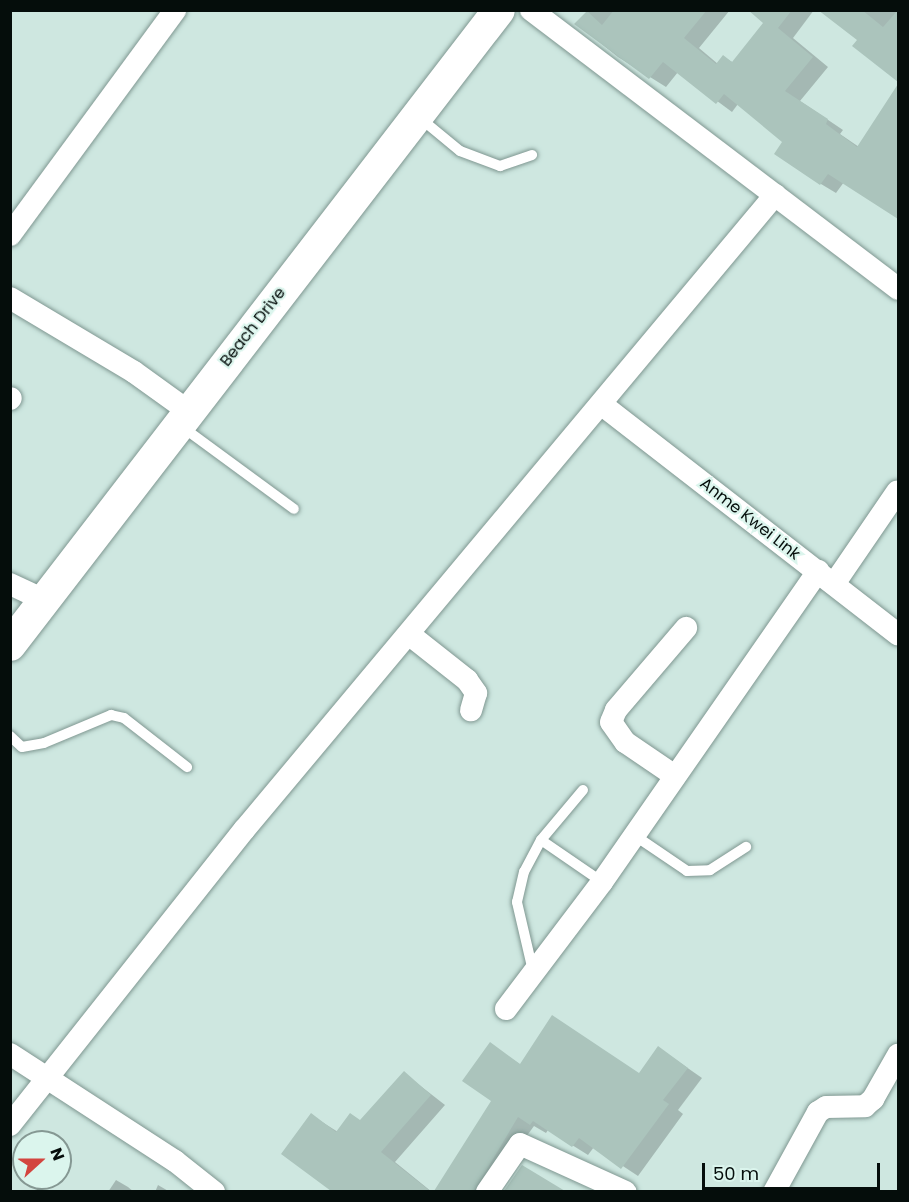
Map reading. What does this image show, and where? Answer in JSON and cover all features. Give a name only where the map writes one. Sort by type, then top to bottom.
[{"type":"street","points":[[10,235],[175,10]]},
{"type":"street","name":"Beach Drive","points":[[10,645],[183,417],[499,10]]},
{"type":"street","points":[[531,10],[898,289]]},
{"type":"street","points":[[10,1125],[244,830],[410,635],[776,195]]},
{"type":"street","points":[[10,298],[134,372],[183,417]]},
{"type":"street","name":"Anme Kwei Link","points":[[601,404],[898,633]]},
{"type":"street","points":[[506,1010],[602,882],[675,776],[826,577],[897,492]]},
{"type":"street","points":[[10,584],[45,600]]},
{"type":"street","points":[[675,776],[626,741],[611,722],[616,710],[686,628]]},
{"type":"street","points":[[410,635],[467,680],[476,693],[471,710]]},
{"type":"street","points":[[10,1054],[156,1148],[214,1191]]},
{"type":"street","points":[[774,1191],[818,1112],[826,1107],[865,1106],[873,1099],[898,1054]]},
{"type":"street","points":[[487,1191],[520,1144],[626,1191]]},
{"type":"lane","points":[[417,115],[460,151],[500,166],[532,155]]},
{"type":"lane","points":[[183,417],[294,509]]},
{"type":"lane","points":[[10,736],[22,747],[44,743],[111,715],[124,718],[187,767]]},
{"type":"lane","points":[[534,972],[517,902],[524,872],[541,840],[583,790]]},
{"type":"lane","points":[[634,835],[687,871],[710,870],[746,847]]},
{"type":"lane","points":[[541,840],[602,882]]},
{"type":"building","points":[[614,10],[707,10],[684,38],[716,64],[723,55],[732,62],[763,23],[748,10],[792,10],[778,28],[813,57],[785,91],[828,119],[826,124],[857,147],[898,84],[898,219],[828,174],[820,185],[774,154],[782,142],[724,94],[716,104],[663,62],[649,79],[574,24],[587,11],[602,25]]},
{"type":"building","points":[[818,10],[862,10],[883,27],[898,10],[898,82],[852,46],[857,40]]},
{"type":"building","points":[[552,1015],[639,1073],[658,1046],[688,1068],[663,1100],[669,1104],[621,1169],[579,1138],[572,1147],[533,1121],[530,1125],[518,1117],[474,1191],[434,1191],[491,1101],[462,1081],[490,1042],[520,1064]]},
{"type":"building","points":[[404,1071],[431,1095],[381,1152],[430,1191],[331,1191],[281,1154],[311,1113],[336,1132],[350,1113],[360,1120]]},
{"type":"building","points":[[522,1165],[565,1191],[504,1191]]}]
